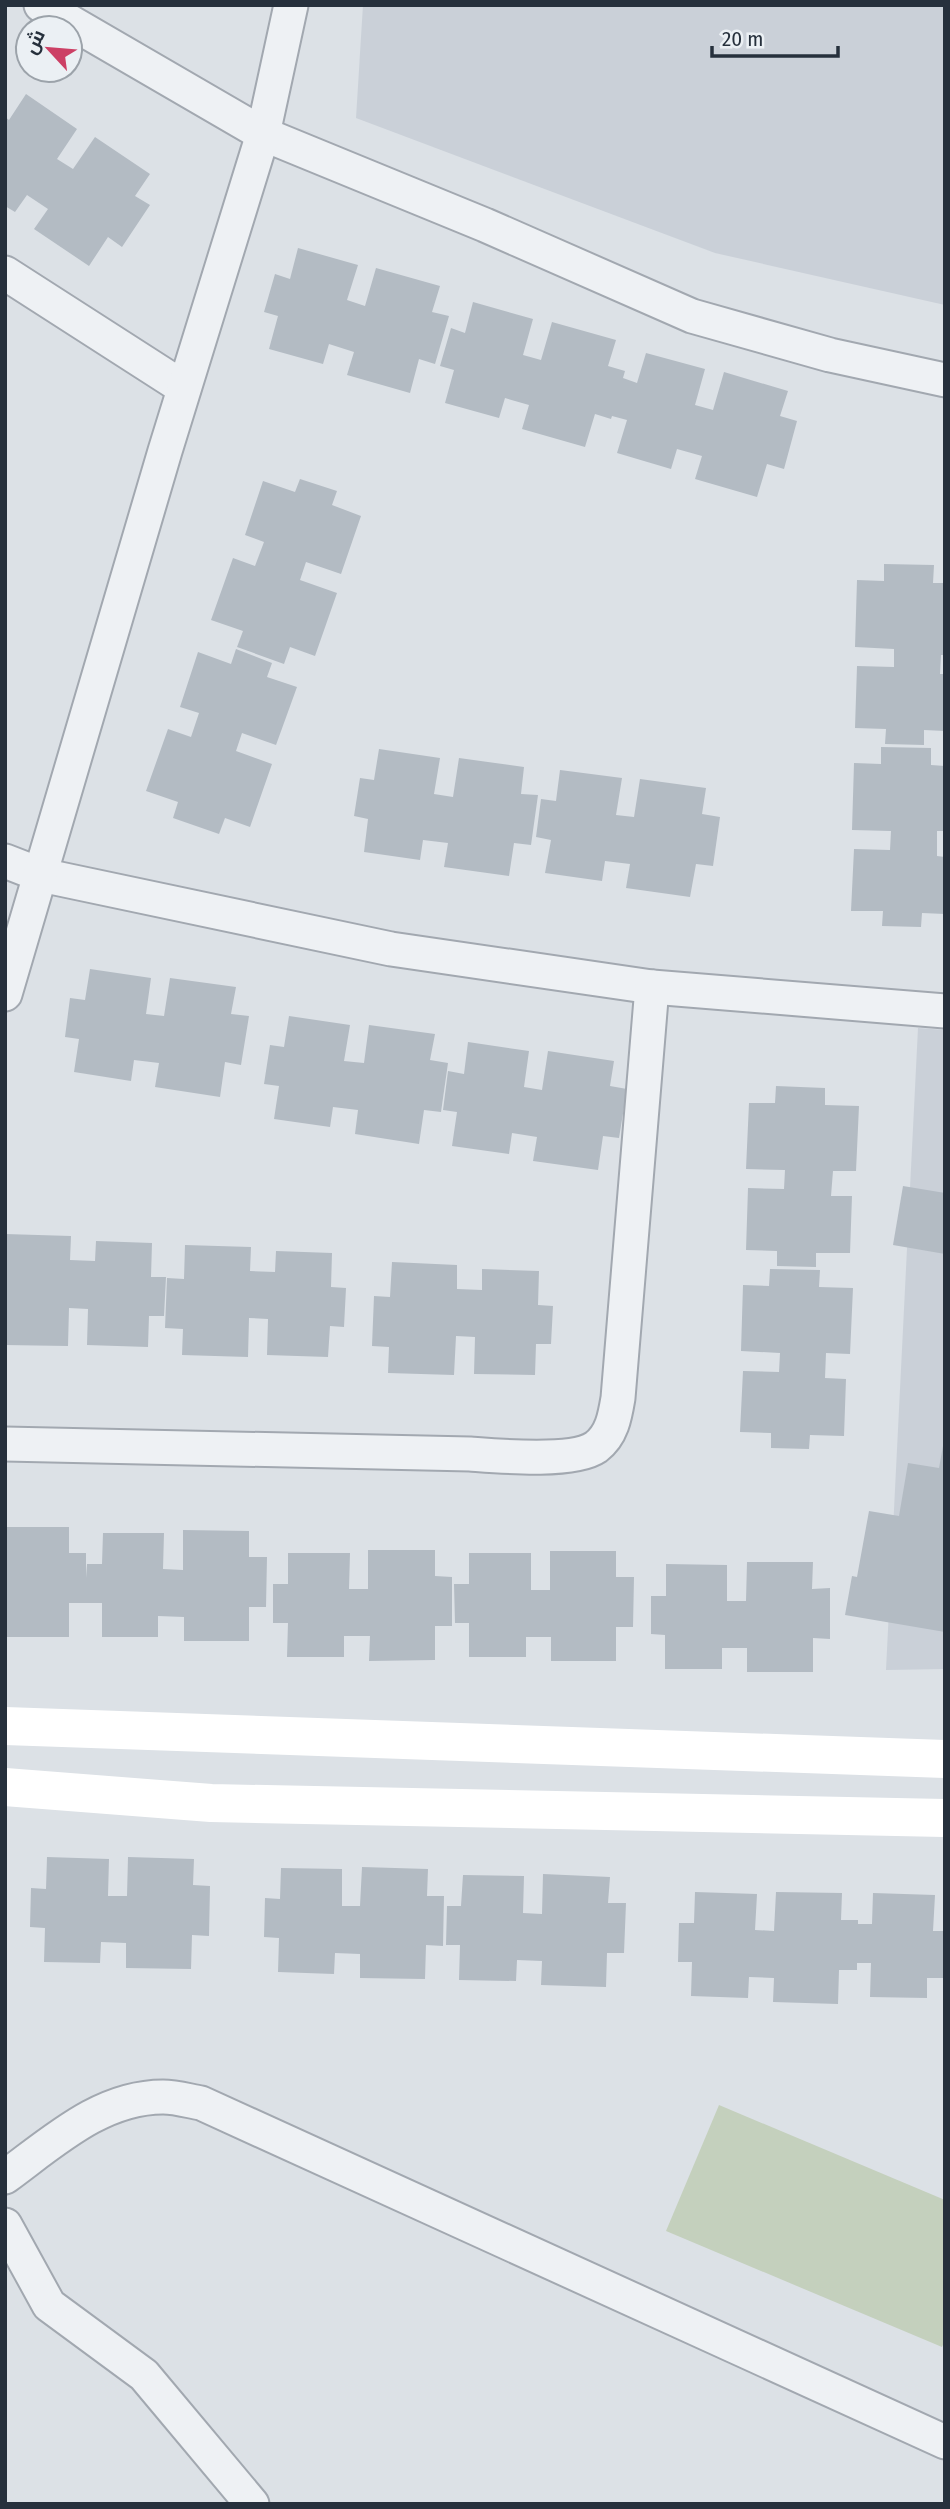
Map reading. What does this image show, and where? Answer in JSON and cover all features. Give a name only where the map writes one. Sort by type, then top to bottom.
[{"type":"main road","points":[[5,1726],[945,1759]]},
{"type":"main road","points":[[5,1787],[211,1803],[945,1818]]},
{"type":"street","points":[[41,5],[263,134],[485,225],[692,316],[830,355],[945,380]]},
{"type":"street","points":[[5,994],[184,388],[263,134],[291,5]]},
{"type":"street","points":[[5,273],[184,388]]},
{"type":"street","points":[[5,861],[41,875],[391,949],[652,987],[945,1011]]},
{"type":"street","points":[[5,1444],[470,1454],[527,1458],[577,1453],[596,1447],[613,1426],[618,1398],[652,987]]},
{"type":"street","points":[[5,2177],[83,2120],[122,2102],[164,2097],[201,2103],[945,2442]]},
{"type":"street","points":[[5,2225],[49,2305],[144,2375],[252,2504]]},
{"type":"shaded area","points":[[363,5],[945,5],[945,305],[715,253],[356,118]]},
{"type":"shaded area","points":[[918,1028],[945,1030],[945,1669],[886,1670]]},
{"type":"green space","points":[[719,2105],[945,2200],[945,2340],[942,2347],[666,2231]]},
{"type":"building","points":[[26,94],[77,129],[57,159],[73,169],[95,137],[150,174],[135,196],[150,205],[122,247],[108,237],[89,266],[34,229],[48,209],[27,195],[15,212],[5,206],[5,117],[9,120]]},
{"type":"building","points":[[298,248],[358,265],[347,300],[365,306],[376,268],[440,286],[432,312],[449,316],[435,364],[419,359],[410,393],[347,375],[354,352],[329,344],[323,364],[269,349],[278,316],[264,312],[275,274],[290,279]]},
{"type":"building","points":[[473,302],[533,319],[523,355],[541,360],[552,322],[616,340],[608,366],[625,371],[623,378],[637,383],[646,353],[705,369],[695,405],[713,410],[724,372],[788,391],[780,416],[797,421],[784,469],[767,464],[757,497],[695,479],[702,456],[677,449],[671,469],[617,453],[627,420],[595,414],[585,447],[522,429],[529,405],[505,398],[499,418],[445,403],[454,370],[440,366],[451,328],[465,333]]},
{"type":"building","points":[[300,479],[337,491],[332,505],[361,516],[341,574],[306,562],[300,580],[337,593],[315,656],[290,647],[284,664],[237,647],[243,631],[211,620],[233,558],[255,566],[264,542],[245,535],[263,481],[295,492]]},
{"type":"building","points":[[884,564],[934,565],[933,583],[945,583],[945,655],[941,655],[940,674],[945,674],[945,731],[924,730],[924,745],[885,744],[886,729],[855,728],[857,666],[894,667],[894,649],[855,647],[857,580],[884,581]]},
{"type":"building","points":[[236,649],[272,663],[267,677],[297,687],[276,745],[242,733],[236,751],[272,764],[250,827],[225,818],[219,834],[173,818],[178,802],[146,791],[168,729],[191,737],[199,713],[180,707],[198,652],[231,664]]},
{"type":"building","points":[[881,747],[931,748],[931,765],[945,766],[945,831],[937,831],[937,856],[945,857],[945,914],[922,913],[921,927],[882,926],[883,911],[851,911],[854,849],[890,850],[891,831],[852,830],[854,763],[881,764]]},
{"type":"building","points":[[379,749],[440,758],[434,794],[453,797],[459,758],[524,767],[521,794],[538,795],[531,845],[514,843],[509,876],[444,867],[448,843],[423,840],[420,860],[364,852],[368,819],[354,816],[360,778],[374,780]]},
{"type":"building","points":[[560,770],[622,778],[616,815],[634,817],[640,779],[706,788],[702,814],[720,817],[713,866],[696,864],[690,897],[626,888],[630,864],[605,861],[602,881],[545,873],[551,840],[536,837],[541,799],[556,801]]},
{"type":"building","points":[[90,969],[151,978],[146,1014],[164,1016],[170,978],[236,987],[231,1014],[249,1016],[241,1065],[225,1062],[220,1097],[155,1087],[159,1063],[134,1060],[131,1081],[74,1072],[79,1039],[65,1037],[70,998],[85,1000]]},
{"type":"building","points":[[289,1016],[350,1025],[344,1061],[364,1063],[369,1025],[435,1034],[430,1060],[448,1063],[441,1112],[424,1110],[419,1144],[355,1134],[358,1110],[333,1107],[330,1127],[274,1119],[279,1086],[264,1084],[270,1045],[284,1047]]},
{"type":"building","points":[[468,1042],[529,1051],[524,1087],[542,1090],[548,1051],[614,1061],[610,1086],[627,1089],[619,1138],[603,1136],[598,1170],[533,1161],[537,1137],[512,1133],[509,1154],[452,1146],[457,1112],[443,1110],[448,1071],[464,1074]]},
{"type":"building","points":[[776,1086],[825,1088],[825,1105],[859,1106],[856,1171],[833,1171],[831,1196],[852,1196],[850,1253],[816,1253],[816,1267],[777,1266],[777,1251],[746,1250],[748,1188],[784,1189],[785,1170],[746,1169],[749,1103],[775,1103]]},
{"type":"building","points":[[903,1186],[945,1193],[945,1254],[893,1245]]},
{"type":"building","points":[[5,1234],[71,1236],[70,1260],[95,1261],[96,1241],[152,1243],[151,1277],[166,1277],[164,1316],[149,1316],[148,1347],[87,1345],[88,1309],[69,1308],[68,1346],[5,1345]]},
{"type":"building","points":[[185,1245],[251,1247],[250,1271],[275,1272],[276,1251],[332,1253],[331,1287],[346,1288],[344,1327],[330,1326],[328,1357],[267,1355],[268,1319],[249,1318],[248,1357],[182,1355],[183,1329],[165,1328],[167,1278],[184,1279]]},
{"type":"building","points":[[392,1262],[457,1265],[457,1289],[482,1290],[482,1269],[539,1271],[538,1305],[553,1306],[551,1344],[536,1344],[535,1375],[474,1374],[475,1337],[456,1336],[454,1375],[388,1373],[389,1347],[372,1346],[374,1296],[390,1297]]},
{"type":"building","points":[[770,1269],[820,1270],[819,1287],[853,1288],[850,1354],[826,1353],[825,1378],[846,1379],[844,1436],[810,1435],[809,1449],[771,1448],[771,1433],[740,1432],[743,1371],[779,1372],[780,1353],[741,1351],[743,1285],[769,1286]]},
{"type":"building","points":[[943,1446],[945,1632],[845,1615],[852,1576],[857,1577],[869,1511],[899,1516],[908,1463],[939,1468]]},
{"type":"building","points":[[5,1527],[69,1527],[69,1553],[86,1553],[86,1578],[87,1564],[102,1564],[103,1533],[164,1533],[163,1569],[183,1570],[183,1530],[249,1531],[249,1557],[267,1557],[266,1607],[249,1607],[249,1641],[184,1641],[184,1617],[158,1616],[158,1637],[102,1637],[102,1603],[69,1603],[69,1637],[5,1637]]},
{"type":"building","points":[[368,1550],[435,1550],[435,1576],[452,1577],[452,1626],[435,1626],[435,1660],[369,1661],[370,1636],[344,1636],[344,1657],[287,1657],[288,1623],[273,1623],[273,1584],[288,1584],[288,1553],[350,1553],[349,1589],[368,1589]]},
{"type":"building","points":[[550,1551],[616,1551],[616,1577],[634,1577],[633,1627],[616,1627],[616,1661],[551,1661],[551,1637],[526,1637],[526,1657],[469,1657],[469,1623],[455,1623],[454,1584],[469,1584],[469,1553],[531,1553],[531,1590],[550,1590]]},
{"type":"building","points":[[747,1562],[813,1562],[812,1589],[830,1588],[830,1639],[813,1638],[813,1672],[747,1672],[747,1648],[722,1648],[722,1669],[665,1669],[665,1635],[651,1634],[651,1596],[666,1596],[666,1564],[727,1565],[727,1601],[746,1601]]},
{"type":"building","points":[[47,1857],[109,1859],[108,1896],[127,1896],[128,1857],[194,1859],[193,1885],[210,1886],[209,1936],[192,1935],[191,1969],[126,1968],[126,1943],[101,1942],[100,1963],[44,1962],[45,1928],[30,1927],[31,1888],[46,1889]]},
{"type":"building","points":[[362,1867],[428,1869],[427,1896],[444,1896],[443,1946],[426,1945],[425,1979],[360,1978],[360,1954],[335,1953],[334,1974],[278,1972],[279,1938],[264,1937],[265,1898],[280,1899],[281,1868],[342,1869],[342,1906],[360,1906]]},
{"type":"building","points":[[543,1874],[610,1877],[608,1903],[626,1903],[624,1953],[607,1953],[606,1987],[541,1985],[542,1961],[517,1960],[516,1981],[459,1980],[460,1945],[446,1945],[447,1906],[461,1906],[463,1875],[524,1876],[523,1913],[542,1914]]},
{"type":"building","points":[[695,1892],[757,1894],[755,1930],[774,1931],[776,1892],[842,1893],[841,1920],[858,1920],[858,1924],[872,1924],[873,1893],[935,1895],[933,1931],[945,1931],[945,1978],[927,1978],[927,1998],[870,1997],[871,1963],[857,1963],[857,1970],[839,1970],[838,2004],[773,2002],[774,1978],[749,1977],[748,1998],[691,1996],[692,1962],[678,1962],[679,1923],[694,1923]]}]
